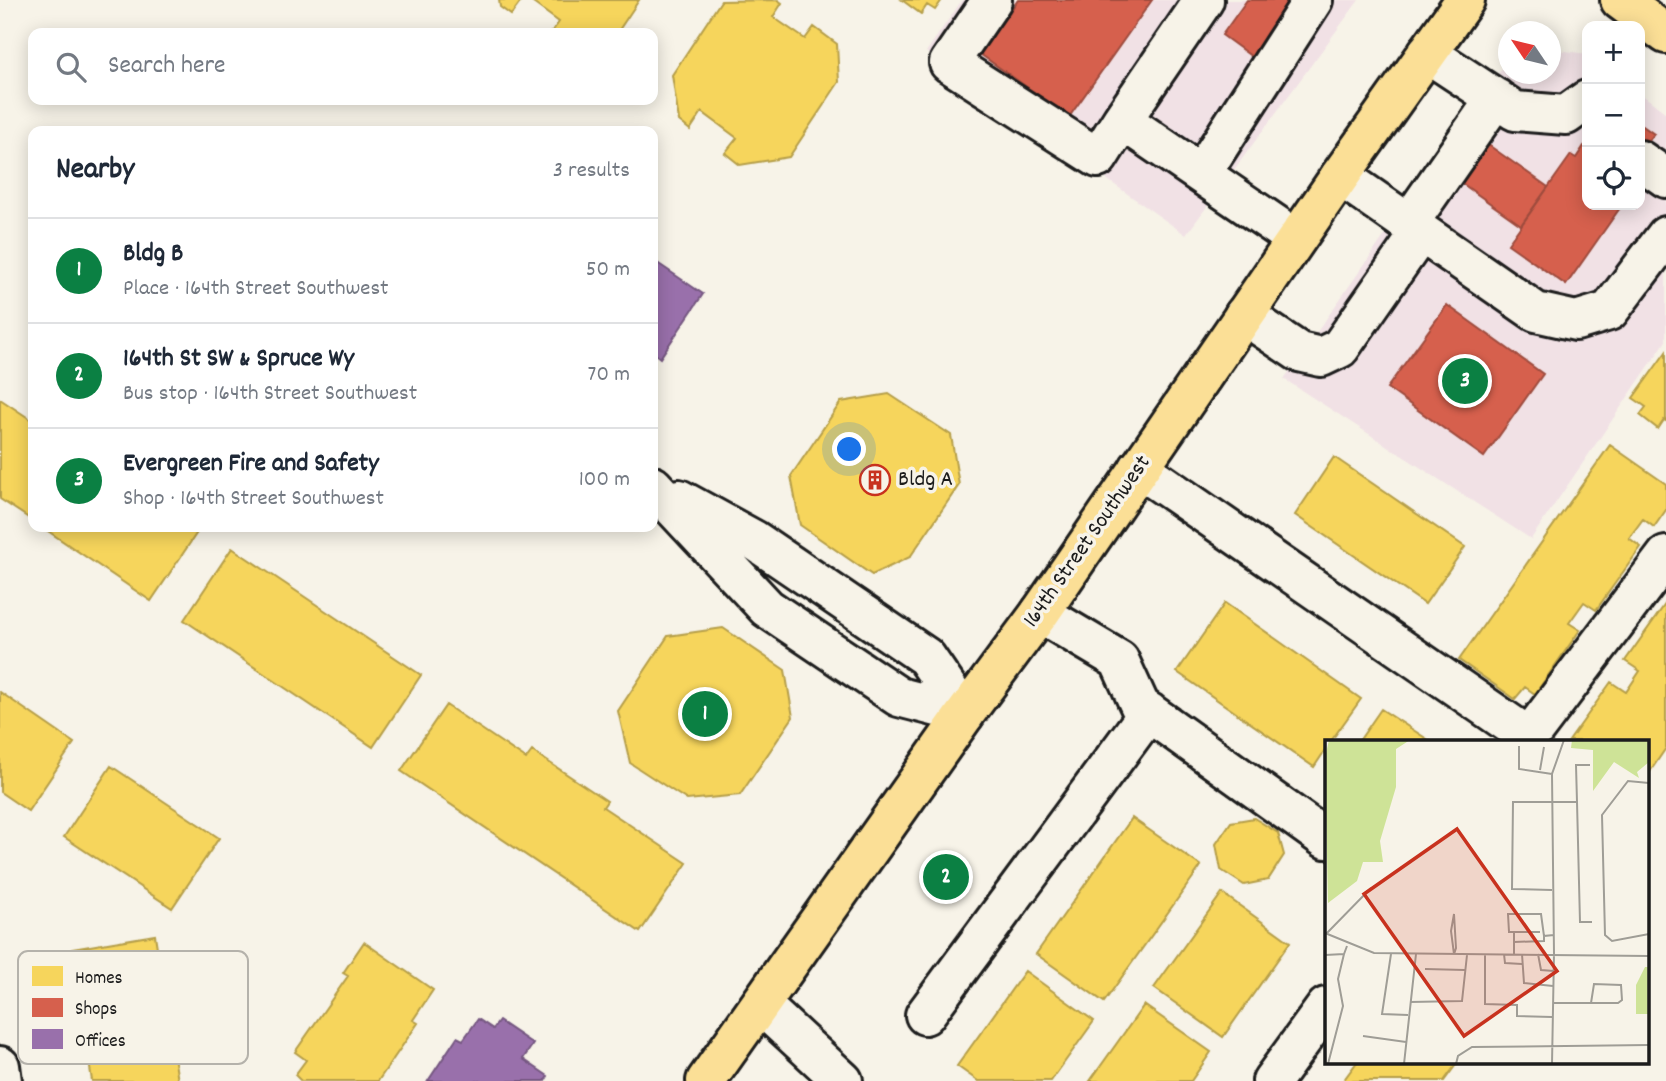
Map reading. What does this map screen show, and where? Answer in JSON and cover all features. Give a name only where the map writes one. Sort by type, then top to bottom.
[{"type":"main road","name":"164th Street Southwest","points":[[706,1081],[965,714],[1040,613],[1296,239],[1465,0]]},
{"type":"street","points":[[992,0],[949,62],[1098,158],[1204,0]]},
{"type":"street","points":[[1201,174],[1313,0]]},
{"type":"street","points":[[1427,53],[1515,111],[1566,116],[1582,112]]},
{"type":"street","points":[[1244,315],[1299,352],[1321,357],[1340,348],[1496,98]]},
{"type":"street","points":[[1122,120],[1296,239]]},
{"type":"street","points":[[1645,163],[1666,178]]},
{"type":"street","points":[[1340,176],[1536,312],[1576,321],[1609,311],[1666,236]]},
{"type":"street","points":[[1139,468],[1529,737],[1666,556]]},
{"type":"street","points":[[658,489],[754,540],[926,657],[965,714]]},
{"type":"street","points":[[1040,613],[1119,660],[1140,706],[1325,838]]},
{"type":"street","points":[[925,1015],[1149,712]]},
{"type":"street","points":[[761,1005],[844,1081]]},
{"type":"street","points":[[1272,1081],[1325,1008]]},
{"type":"street","points":[[0,1066],[2,1081]]},
{"type":"shaded area","points":[[962,0],[1359,0],[1186,235],[926,52]]},
{"type":"shaded area","points":[[1561,50],[1582,53],[1582,210],[1645,210],[1645,97],[1666,113],[1666,341],[1531,539],[1284,379],[1498,74],[1498,84],[1561,84]]},
{"type":"building: Homes","points":[[499,0],[522,0],[511,15],[500,7]]},
{"type":"building: Homes","points":[[529,0],[639,0],[620,28],[555,28],[559,22]]},
{"type":"building: Homes","points":[[778,0],[782,3],[773,17],[805,39],[814,27],[837,44],[839,82],[789,157],[740,165],[725,153],[737,138],[702,112],[690,130],[679,121],[672,75],[721,1]]},
{"type":"building: Homes","points":[[902,0],[942,0],[935,10],[927,5],[921,14]]},
{"type":"building: Homes","points":[[1666,352],[1666,421],[1664,420],[1658,429],[1640,415],[1646,407],[1633,398]]},
{"type":"building: Homes","name":"Bldg A","points":[[889,394],[951,435],[959,485],[910,557],[872,575],[800,525],[791,476],[841,402]]},
{"type":"building: Homes","points":[[0,399],[28,418],[28,518],[0,499]]},
{"type":"building: Homes","points":[[1610,445],[1666,484],[1666,510],[1654,527],[1643,519],[1629,538],[1641,547],[1596,610],[1584,602],[1569,623],[1580,630],[1535,694],[1525,687],[1515,699],[1459,660]]},
{"type":"building: Homes","points":[[1334,457],[1465,547],[1425,604],[1295,515]]},
{"type":"building: Homes","points":[[49,532],[197,532],[151,601]]},
{"type":"building: Homes","points":[[232,548],[421,675],[373,747],[184,620]]},
{"type":"building: Homes","points":[[1225,603],[1361,699],[1332,740],[1325,740],[1325,750],[1314,767],[1177,672]]},
{"type":"building: Homes","points":[[1666,603],[1666,748],[1648,775],[1648,740],[1570,740],[1611,682],[1626,692],[1640,671],[1625,661]]},
{"type":"building: Homes","points":[[723,628],[785,670],[793,717],[740,795],[687,800],[630,763],[618,711],[668,636]]},
{"type":"building: Homes","points":[[0,692],[74,743],[28,811],[0,792]]},
{"type":"building: Homes","points":[[446,705],[526,759],[532,751],[607,801],[603,807],[687,863],[640,932],[401,771]]},
{"type":"building: Homes","points":[[1381,709],[1428,740],[1360,740]]},
{"type":"building: Homes","points":[[111,766],[219,838],[172,908],[64,837]]},
{"type":"building: Homes","points":[[1132,818],[1201,866],[1104,1002],[1036,954]]},
{"type":"building: Homes","points":[[1254,818],[1278,833],[1284,855],[1268,880],[1244,885],[1221,870],[1216,844],[1231,822]]},
{"type":"building: Homes","points":[[1222,893],[1290,942],[1223,1037],[1154,988]]},
{"type":"building: Homes","points":[[155,935],[158,951],[72,951]]},
{"type":"building: Homes","points":[[364,942],[433,990],[413,1020],[418,1023],[378,1081],[301,1081],[295,1075],[306,1060],[295,1052],[348,976],[343,973]]},
{"type":"building: Homes","points":[[1025,971],[1094,1021],[1051,1081],[978,1081],[957,1066]]},
{"type":"building: Homes","points":[[1144,1005],[1211,1052],[1191,1081],[1090,1081]]},
{"type":"building: Homes","points":[[89,1064],[175,1064],[178,1081],[92,1081]]},
{"type":"building: Homes","points":[[1356,1064],[1457,1064],[1444,1081],[1343,1081]]},
{"type":"building: Shops","points":[[1018,0],[1152,0],[1069,117],[980,54]]},
{"type":"building: Shops","points":[[1247,0],[1298,0],[1255,59],[1222,35]]},
{"type":"building: Shops","points":[[1645,128],[1654,134],[1645,146]]},
{"type":"building: Shops","points":[[1487,144],[1548,187],[1521,225],[1460,182]]},
{"type":"building: Shops","points":[[1582,149],[1582,210],[1618,210],[1566,285],[1508,244],[1571,155],[1576,158]]},
{"type":"building: Shops","points":[[1447,305],[1543,374],[1484,457],[1387,388]]},
{"type":"building: Offices","points":[[658,263],[703,294],[660,358],[658,356]]},
{"type":"building: Offices","points":[[478,1019],[493,1029],[499,1021],[533,1044],[523,1059],[548,1076],[545,1081],[428,1081],[457,1037],[463,1040]]},
{"type":"place","name":"Evergreen Fire and Safety","points":[[1465,381]]},
{"type":"place","name":"Bldg A","points":[[875,480]]},
{"type":"place","name":"Bldg B","points":[[705,714]]},
{"type":"place","name":"164th St SW & Spruce Wy","points":[[946,877]]}]
